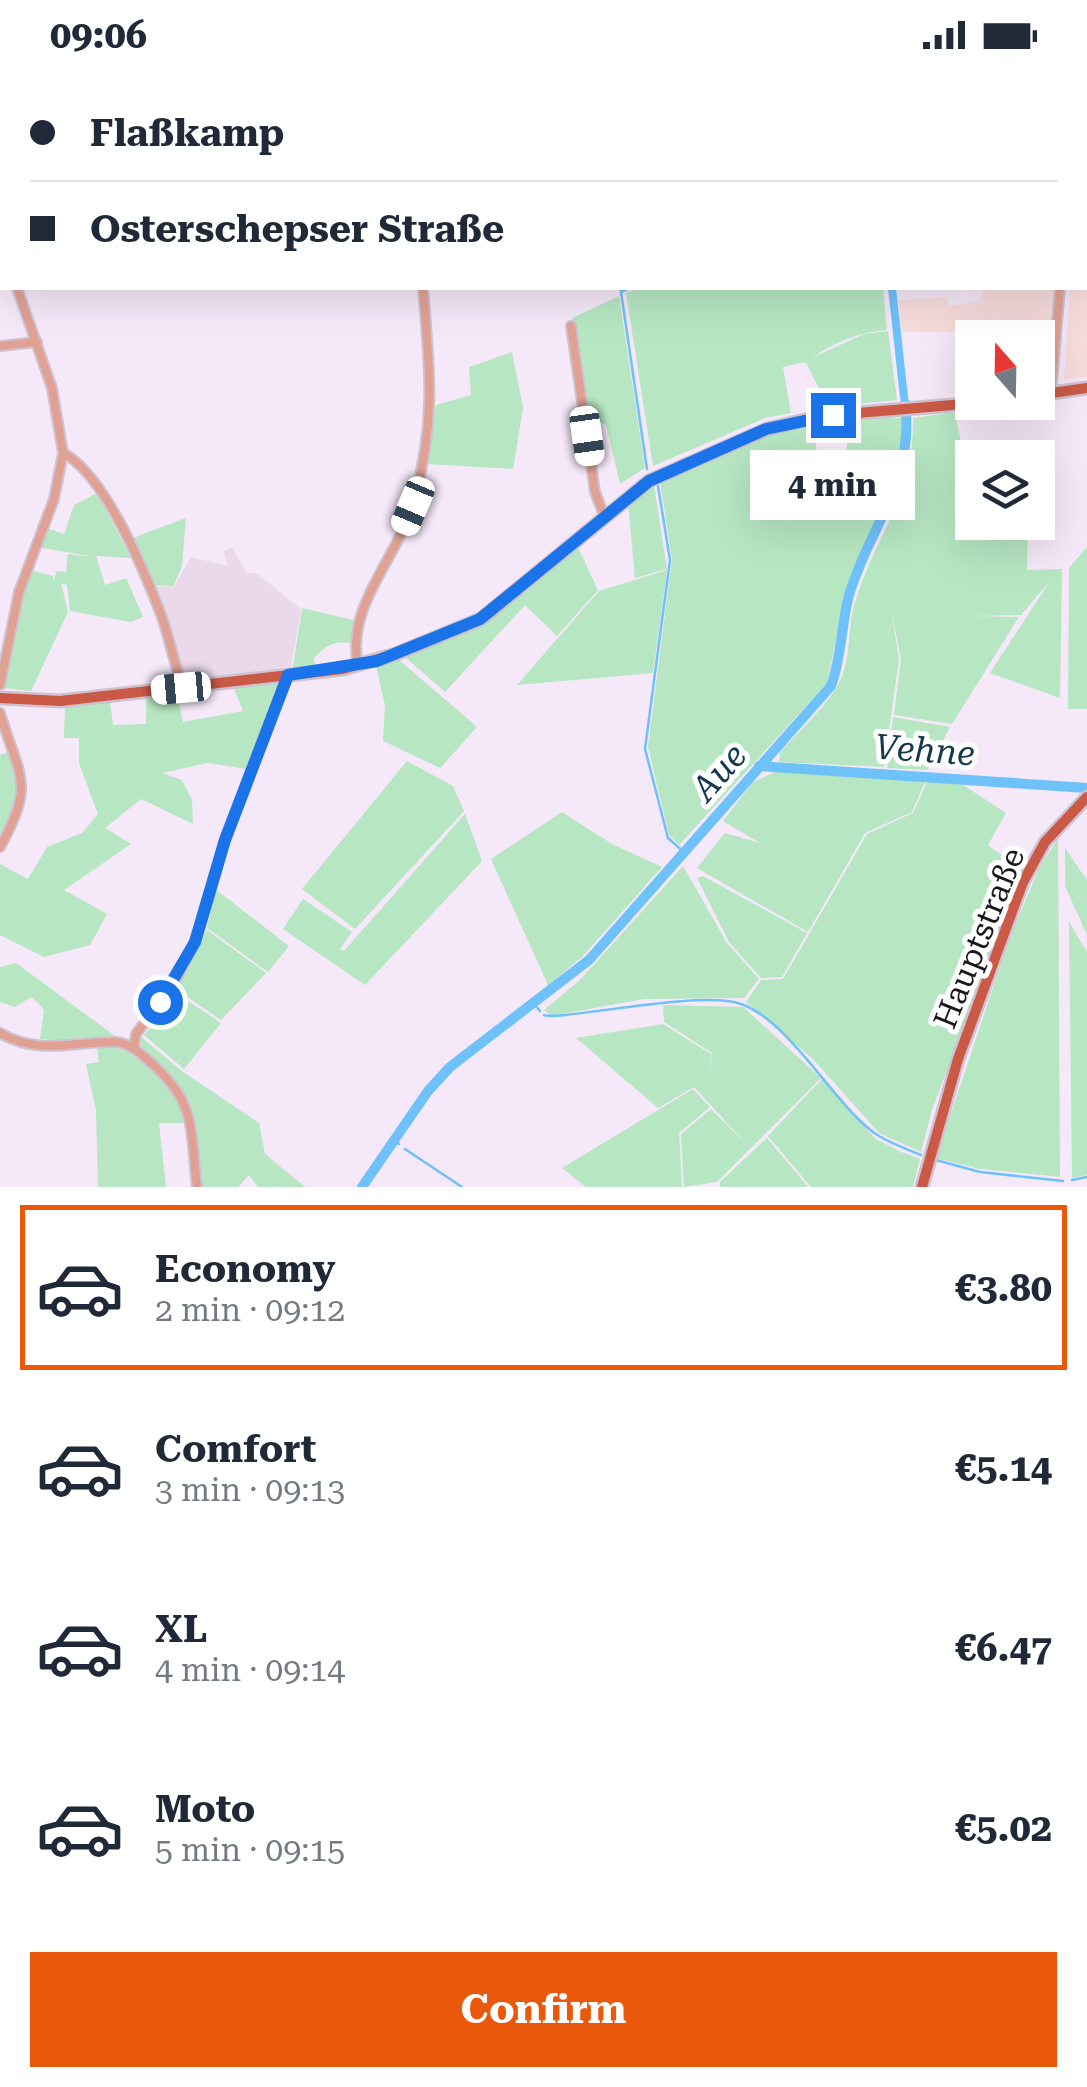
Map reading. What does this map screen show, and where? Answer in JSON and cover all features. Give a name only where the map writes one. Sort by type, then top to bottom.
[{"type":"main road","points":[[1055,392],[1087,388]]},
{"type":"main road","points":[[0,698],[40,703],[358,666],[490,614],[604,516],[668,470],[766,429],[822,416],[955,406]]},
{"type":"main road","name":"Hauptstraße","points":[[922,1187],[941,1112],[1028,872],[1055,828],[1087,797]]},
{"type":"street","points":[[0,685],[20,592],[54,499],[63,452],[52,388],[17,290]]},
{"type":"street","points":[[358,666],[356,631],[413,506],[432,421],[423,290]]},
{"type":"street","points":[[1055,346],[1060,290]]},
{"type":"street","points":[[571,326],[595,492],[604,516]]},
{"type":"street","points":[[0,346],[37,342]]},
{"type":"street","points":[[63,452],[78,461],[106,499],[161,613],[184,688]]},
{"type":"street","points":[[134,1048],[136,1034],[172,985],[195,942],[225,840],[288,675]]},
{"type":"street","points":[[0,713],[24,791],[17,818],[0,847]]},
{"type":"street","points":[[0,1033],[42,1047],[118,1042],[136,1034]]},
{"type":"street","points":[[118,1042],[134,1048],[172,1080],[184,1098],[197,1187]]},
{"type":"shaded area","points":[[983,290],[1056,290],[1053,320],[955,320],[955,332],[902,332],[898,300],[946,297],[949,306],[980,301]]},
{"type":"shaded area","points":[[1070,290],[1087,290],[1087,377],[1064,380]]},
{"type":"shaded area","points":[[232,547],[246,572],[258,574],[301,609],[291,667],[182,680],[154,591],[157,586],[173,588],[191,557],[227,566],[224,551]]},
{"type":"green space","points":[[883,290],[887,330],[867,333],[848,339],[812,358],[864,334],[888,331],[897,400],[828,407],[806,362],[783,367],[791,413],[765,418],[653,466],[626,293]]},
{"type":"green space","points":[[619,296],[645,468],[620,484],[606,425],[589,418],[572,318]]},
{"type":"green space","points":[[512,352],[523,408],[513,469],[427,464],[436,405],[471,395],[469,367]]},
{"type":"green space","points":[[955,412],[960,440],[955,440],[955,540],[1028,540],[1027,570],[1062,569],[1060,698],[990,673],[1050,581],[1021,615],[970,616],[1019,617],[952,724],[894,715],[901,659],[891,609],[899,659],[884,767],[779,762],[780,752],[824,705],[841,678],[856,599],[908,470],[913,418]]},
{"type":"green space","points":[[850,418],[901,418],[902,452],[892,488],[847,588],[827,683],[679,845],[669,835],[648,747],[672,559],[660,481],[767,435],[813,423],[820,473],[844,473]]},
{"type":"green space","points":[[654,485],[667,569],[635,578],[628,502]]},
{"type":"green space","points":[[97,493],[131,558],[96,556],[105,585],[126,578],[143,617],[130,622],[70,611],[67,585],[61,583],[68,612],[31,691],[4,688],[29,570],[53,576],[53,581],[57,571],[66,572],[68,554],[95,557],[37,547],[44,527],[64,534],[74,505]]},
{"type":"green space","points":[[186,518],[182,566],[173,587],[157,585],[154,591],[130,539]]},
{"type":"green space","points":[[577,545],[598,590],[557,636],[525,605],[445,692],[404,656],[499,611]]},
{"type":"green space","points":[[1087,547],[1087,709],[1068,709],[1069,568]]},
{"type":"green space","points":[[667,570],[653,673],[517,685],[599,591]]},
{"type":"green space","points":[[302,608],[357,621],[353,644],[341,642],[327,647],[314,658],[315,667],[293,667]]},
{"type":"green space","points":[[398,659],[477,727],[440,768],[383,741],[385,705],[376,666]]},
{"type":"green space","points":[[282,680],[247,769],[207,763],[162,773],[182,780],[192,800],[193,824],[141,799],[105,828],[131,844],[64,890],[107,914],[90,945],[44,957],[0,935],[0,864],[28,879],[47,847],[82,833],[98,814],[79,763],[79,738],[64,738],[65,706],[110,701],[113,725],[146,724],[146,696],[177,693],[183,722],[243,711],[233,686]]},
{"type":"green space","points":[[893,717],[950,727],[928,770],[887,768]]},
{"type":"green space","points":[[11,751],[16,795],[0,837],[0,755]]},
{"type":"green space","points":[[407,761],[453,786],[464,811],[355,929],[302,889]]},
{"type":"green space","points":[[778,771],[926,780],[912,812],[865,833],[808,932],[697,868],[725,833],[760,843],[723,821],[753,782]]},
{"type":"green space","points":[[928,780],[963,785],[1006,813],[988,845],[1008,860],[1026,860],[932,1110],[921,1152],[879,1133],[814,1060],[746,1002],[761,980],[783,979],[867,834],[913,813]]},
{"type":"green space","points":[[562,812],[612,844],[662,867],[583,956],[548,985],[491,859]]},
{"type":"green space","points":[[465,814],[482,861],[365,985],[283,929],[303,899],[352,932],[340,949],[344,951]]},
{"type":"green space","points":[[1058,838],[1060,1177],[980,1169],[936,1158],[1008,943],[1039,868]]},
{"type":"green space","points":[[1065,848],[1087,880],[1087,935],[1065,886]]},
{"type":"green space","points":[[683,866],[727,943],[759,979],[744,998],[644,999],[551,1016],[544,1010],[580,980]]},
{"type":"green space","points":[[703,876],[807,933],[782,977],[761,978],[729,942],[697,878]]},
{"type":"green space","points":[[215,889],[289,946],[268,972],[207,928]]},
{"type":"green space","points":[[1069,922],[1087,952],[1087,1175],[1072,1178]]},
{"type":"green space","points":[[207,930],[266,973],[221,1020],[176,989]]},
{"type":"green space","points":[[16,963],[115,1036],[78,1041],[40,1039],[44,1010],[32,997],[14,1007],[0,1002],[0,967]]},
{"type":"green space","points":[[176,993],[221,1023],[184,1069],[144,1035]]},
{"type":"green space","points":[[663,1005],[743,1007],[821,1078],[717,1182],[684,1187],[681,1134],[711,1109],[748,1146],[694,1087],[658,1108],[576,1038],[663,1024],[711,1054],[710,1079],[712,1053],[664,1022]]},
{"type":"green space","points":[[140,1036],[183,1072],[259,1123],[265,1154],[305,1187],[258,1187],[249,1175],[238,1187],[203,1187],[192,1108],[175,1081],[141,1047]]},
{"type":"green space","points":[[114,1046],[149,1065],[177,1098],[183,1123],[159,1123],[166,1187],[98,1187],[96,1110],[86,1064],[99,1062],[97,1047]]},
{"type":"green space","points":[[822,1079],[876,1139],[901,1152],[899,1155],[903,1152],[920,1159],[913,1187],[811,1187],[768,1136]]},
{"type":"green space","points":[[693,1089],[710,1107],[679,1133],[682,1187],[586,1187],[562,1168]]},
{"type":"green space","points":[[767,1138],[808,1187],[720,1187],[720,1182]]},
{"type":"water","points":[[888,290],[896,290],[909,406],[903,406]]},
{"type":"waterway","points":[[620,290],[626,290]]},
{"type":"waterway","points":[[621,292],[647,469]]},
{"type":"waterway","name":"Aue","points":[[362,1187],[428,1091],[450,1067],[589,960],[831,686],[849,595],[897,480],[906,431],[905,403]]},
{"type":"waterway","points":[[658,486],[670,560],[645,749],[668,838],[685,853]]},
{"type":"waterway","name":"Vehne","points":[[759,766],[1087,788]]},
{"type":"waterway","points":[[544,1015],[694,1000],[741,1004],[778,1028],[863,1124],[884,1139],[921,1155]]},
{"type":"waterway","points":[[535,1005],[540,1011]]},
{"type":"waterway","name":"Aue","points":[[394,1141],[399,1144]]},
{"type":"waterway","points":[[405,1149],[462,1187]]},
{"type":"waterway","points":[[936,1160],[980,1172],[1063,1181]]},
{"type":"waterway","points":[[1072,1180],[1087,1177]]},
{"type":"route","points":[[160,1002],[195,942],[225,840],[288,675],[377,661],[464,627],[497,609],[626,497],[668,470],[766,429],[833,415]]}]
